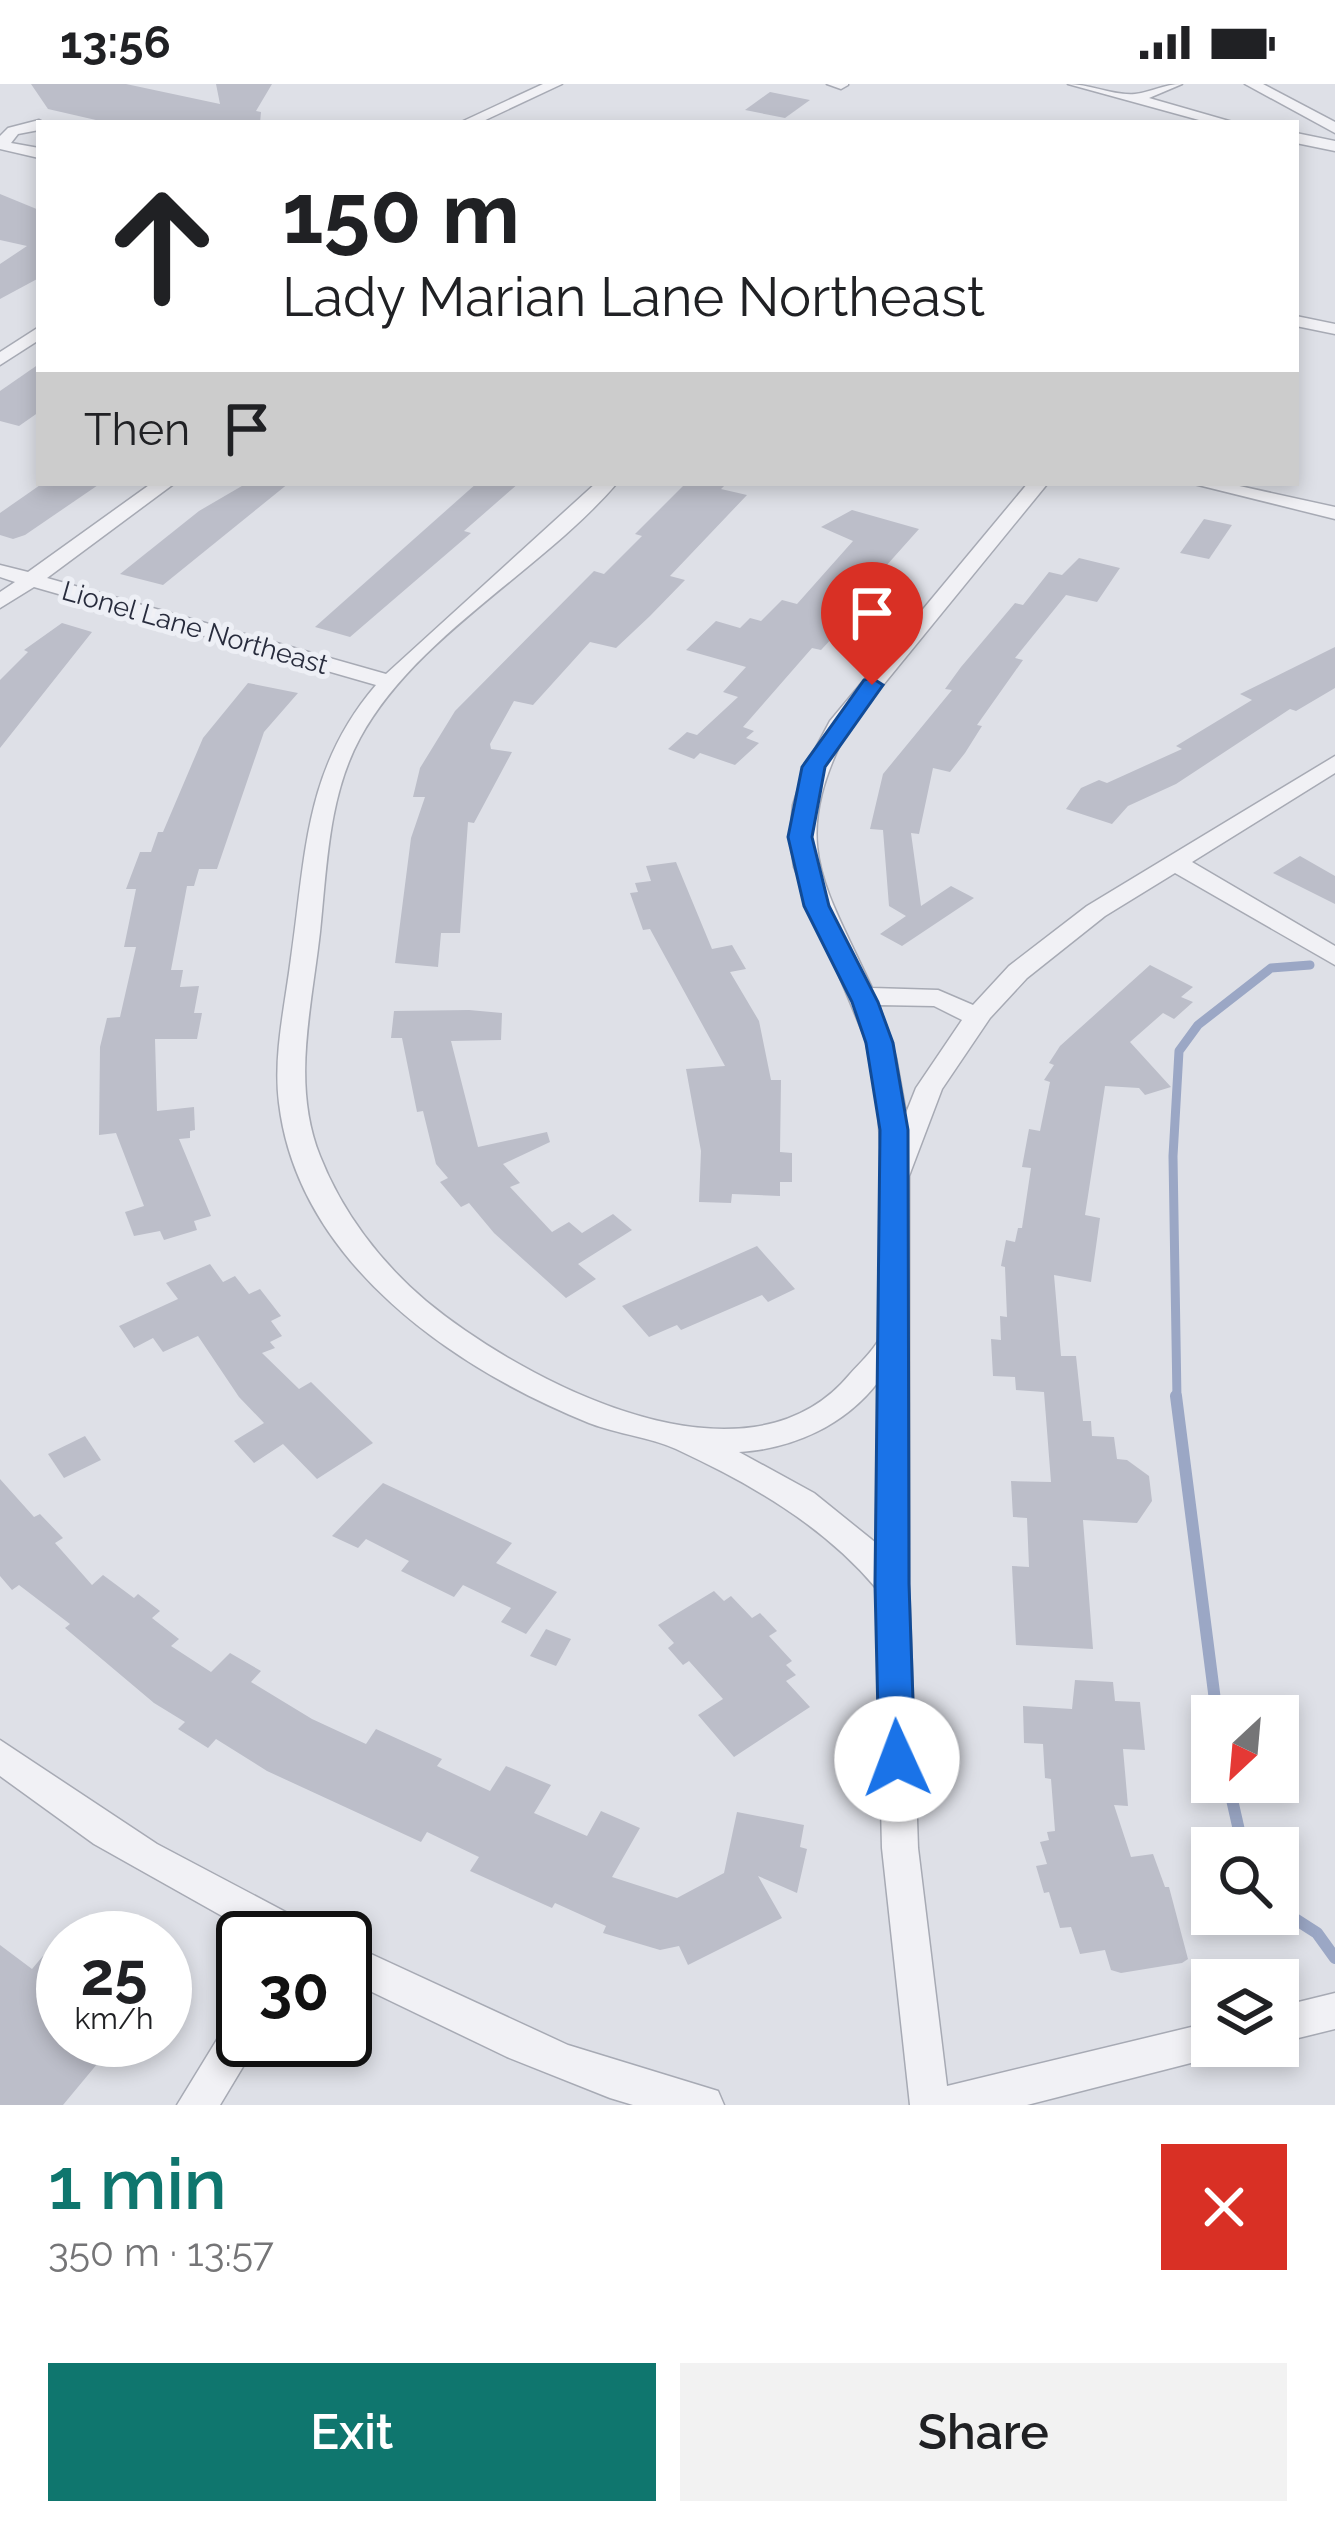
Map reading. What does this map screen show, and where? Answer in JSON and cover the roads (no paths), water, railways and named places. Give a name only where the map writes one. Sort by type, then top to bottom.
[{"type":"street","points":[[474,120],[555,84]]},
{"type":"street","points":[[1075,84],[1215,120]]},
{"type":"street","points":[[1131,100],[1175,84]]},
{"type":"street","points":[[1252,84],[1335,128]]},
{"type":"street","points":[[7,154],[36,128]]},
{"type":"street","points":[[1299,139],[1335,146]]},
{"type":"street","points":[[1299,323],[1335,329]]},
{"type":"street","points":[[0,360],[36,334]]},
{"type":"street","points":[[0,602],[161,486]]},
{"type":"street","points":[[604,486],[390,682],[348,740],[324,803],[295,1028],[292,1091],[297,1131],[341,1225],[373,1268],[412,1308],[518,1378],[596,1413],[685,1442],[758,1473],[824,1514],[867,1551],[892,1584]]},
{"type":"street","points":[[930,2105],[900,1848],[892,1584],[895,1176],[889,1084],[862,996],[817,906],[804,866],[801,813],[813,767],[838,726],[1036,486]]},
{"type":"street","points":[[1214,486],[1335,513]]},
{"type":"street","name":"Lionel Lane Northeast","points":[[0,571],[390,682]]},
{"type":"street","points":[[895,1176],[929,1088],[977,1017],[1018,972],[1060,936],[1335,763]]},
{"type":"street","points":[[1174,862],[1335,957]]},
{"type":"street","points":[[862,996],[938,998],[977,1017]]},
{"type":"street","points":[[685,1442],[752,1438],[810,1422],[858,1390],[894,1342]]},
{"type":"street","points":[[0,1755],[118,1841],[249,1911]]},
{"type":"street","points":[[372,1973],[548,2058],[647,2093],[704,2105]]},
{"type":"street","points":[[1299,2020],[1335,2011]]},
{"type":"street","points":[[948,2105],[1191,2046]]},
{"type":"street","points":[[197,2105],[221,2067]]},
{"type":"waterway","points":[[1177,1399],[1173,1156],[1179,1051],[1198,1025],[1271,968],[1310,965]]},
{"type":"waterway","points":[[1176,1396],[1214,1695]]},
{"type":"waterway","points":[[1233,1803],[1238,1827]]},
{"type":"waterway","points":[[1299,1921],[1317,1933],[1335,1958]]}]
